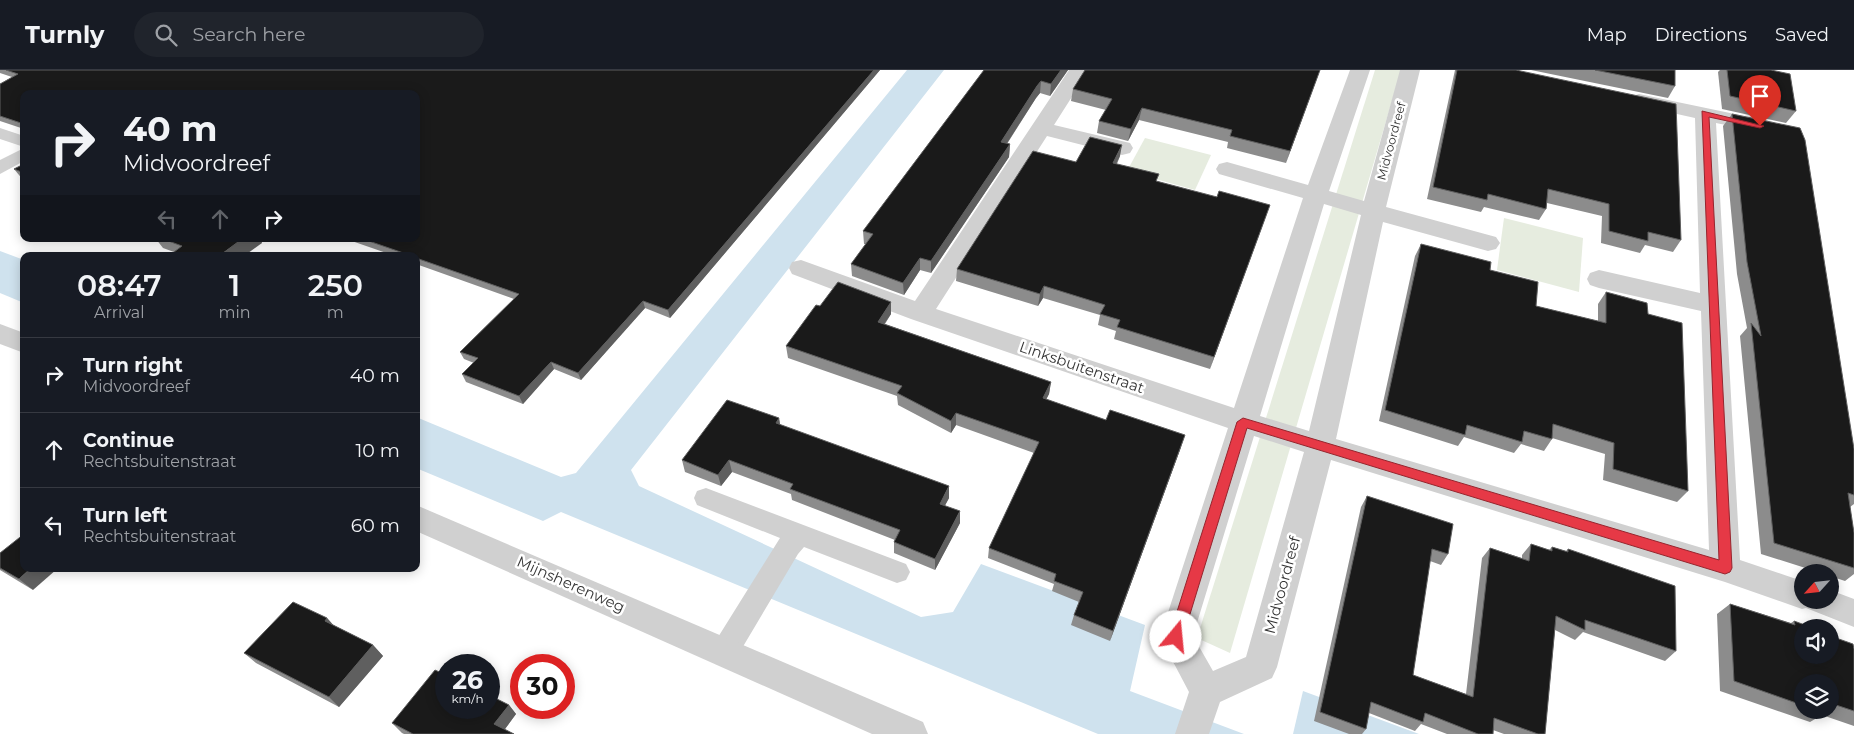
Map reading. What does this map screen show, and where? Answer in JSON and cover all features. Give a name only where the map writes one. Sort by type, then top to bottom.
[{"type":"street","points":[[920,313],[1079,70]]},
{"type":"street","points":[[1192,734],[1204,696],[1176,637],[1316,194],[1360,70]]},
{"type":"street","name":"Midvoordreef","points":[[1204,696],[1260,667],[1320,446],[1373,212],[1410,70]]},
{"type":"street","points":[[1621,96],[1787,132]]},
{"type":"street","points":[[1705,113],[1725,568]]},
{"type":"street","points":[[1042,128],[1122,148]]},
{"type":"street","points":[[1227,169],[1373,212],[1488,243]]},
{"type":"street","name":"Linksbuitenstraat","points":[[802,268],[920,313],[1243,422]]},
{"type":"street","points":[[1599,279],[1712,305]]},
{"type":"street","points":[[0,333],[20,342]]},
{"type":"street","points":[[1243,422],[1725,568],[1794,592]]},
{"type":"street","name":"Mijnsherenweg","points":[[420,519],[725,650],[911,734]]},
{"type":"street","points":[[1839,608],[1854,613]]},
{"type":"lane","points":[[0,133],[20,140]]},
{"type":"lane","points":[[0,168],[20,156]]},
{"type":"lane","points":[[706,498],[794,540],[898,572]]},
{"type":"lane","points":[[725,650],[794,540]]},
{"type":"shaded area","points":[[1375,70],[1401,70],[1230,653],[1197,638]]},
{"type":"shaded area","points":[[1145,138],[1211,155],[1195,190],[1127,171]]},
{"type":"shaded area","points":[[1504,218],[1583,238],[1579,292],[1497,270]]},
{"type":"water","points":[[907,70],[944,70],[631,470],[639,486],[921,617],[953,612],[981,564],[1145,625],[1130,691],[1244,734],[1098,734],[561,512],[543,521],[420,470],[420,419],[561,477],[576,473]]},
{"type":"water","points":[[0,251],[20,258],[20,301],[0,293]]},
{"type":"water","points":[[1303,691],[1419,734],[1293,734]]},
{"type":"building","points":[[6,70],[874,70],[668,310],[643,301],[578,373],[551,362],[519,396],[462,374],[478,358],[460,352],[519,294],[420,259],[420,252],[400,252],[372,242],[420,242],[420,90],[20,90],[20,123],[0,116],[0,84],[18,74]]},
{"type":"building","points":[[984,70],[1061,70],[1051,84],[1041,81],[1037,86],[1001,142],[1010,144],[931,261],[920,258],[903,283],[851,264],[873,234],[863,231]]},
{"type":"building","points":[[1085,70],[1320,70],[1290,151],[1230,136],[1232,130],[1142,108],[1131,129],[1099,121],[1112,99],[1073,89]]},
{"type":"building","points":[[1457,70],[1516,70],[1676,104],[1681,240],[1648,232],[1648,241],[1609,231],[1609,204],[1548,189],[1546,209],[1488,194],[1487,200],[1433,187]]},
{"type":"building","points":[[1595,70],[1675,70],[1675,86]]},
{"type":"building","points":[[1727,70],[1771,70],[1790,74],[1796,111],[1730,96]]},
{"type":"building","points":[[1732,114],[1800,128],[1805,140],[1854,449],[1854,495],[1848,493],[1854,533],[1854,568],[1774,543],[1751,323],[1761,336],[1747,262]]},
{"type":"building","points":[[1090,137],[1122,145],[1113,163],[1159,174],[1156,181],[1217,197],[1219,191],[1270,205],[1214,357],[1117,327],[1120,320],[1100,314],[1105,305],[1044,286],[1040,294],[957,269],[1033,151],[1076,162]]},
{"type":"building","points":[[20,166],[20,171],[14,169]]},
{"type":"building","points":[[171,242],[238,242],[224,252],[174,252],[182,246]]},
{"type":"building","points":[[1421,244],[1491,262],[1490,270],[1538,282],[1536,306],[1606,323],[1606,292],[1647,303],[1648,314],[1682,323],[1688,491],[1613,469],[1614,443],[1553,424],[1552,439],[1524,431],[1522,442],[1467,425],[1465,435],[1385,410]]},
{"type":"building","points":[[838,282],[891,302],[878,322],[1051,382],[1043,398],[1106,420],[1110,410],[1185,435],[1113,631],[1074,615],[1083,592],[1054,581],[1056,574],[989,548],[1039,442],[956,413],[951,421],[897,393],[902,386],[786,346],[816,305],[820,306]]},
{"type":"building","points":[[727,400],[779,418],[776,423],[949,486],[940,504],[960,511],[935,559],[894,542],[900,530],[790,489],[793,484],[729,460],[718,475],[682,460]]},
{"type":"building","points":[[1367,496],[1453,524],[1448,554],[1432,549],[1413,675],[1473,697],[1490,548],[1529,561],[1531,544],[1552,551],[1552,547],[1568,552],[1568,549],[1675,586],[1676,651],[1585,620],[1585,630],[1556,616],[1545,734],[1538,734],[1494,718],[1493,734],[1478,734],[1425,713],[1423,722],[1371,702],[1366,729],[1320,712]]},
{"type":"building","points":[[20,537],[20,572],[27,572],[19,579],[0,568],[0,553]]},
{"type":"building","points":[[293,602],[327,618],[325,621],[373,645],[329,697],[244,653]]},
{"type":"building","points":[[1730,604],[1794,625],[1794,664],[1839,664],[1839,639],[1853,644],[1854,711],[1839,706],[1839,674],[1794,674],[1794,702],[1734,681]]},
{"type":"building","points":[[435,670],[435,719],[498,719],[494,724],[514,734],[413,734],[392,723]]},
{"type":"building","points":[[500,700],[509,705],[500,716]]},
{"type":"route","points":[[1176,637],[1243,422],[1725,568],[1713,335],[1705,113],[1760,126]]}]
